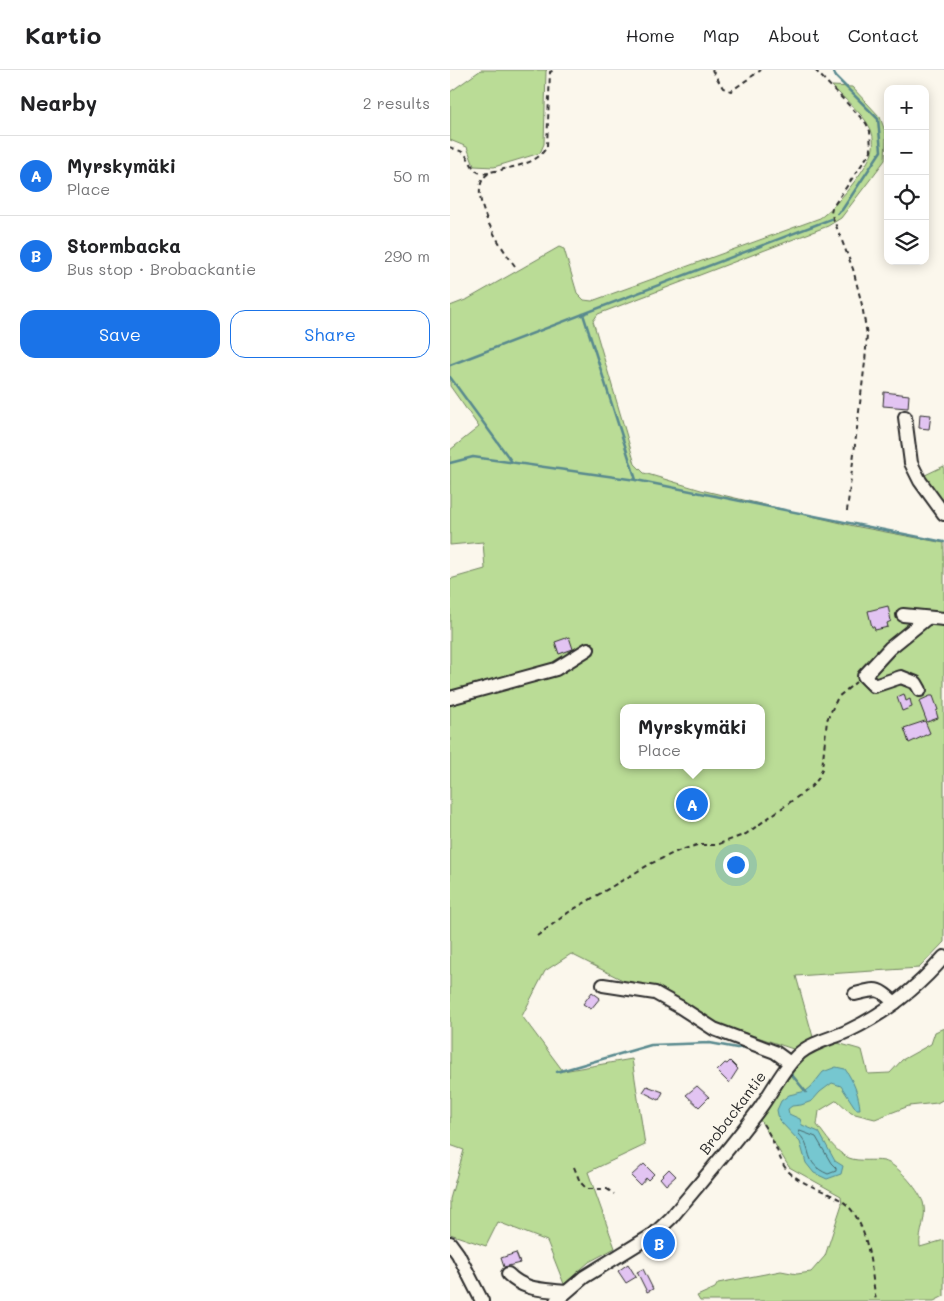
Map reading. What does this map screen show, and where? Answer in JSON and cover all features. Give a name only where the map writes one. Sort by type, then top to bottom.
[{"type":"street","points":[[905,417],[911,462],[920,481],[944,514]]},
{"type":"street","points":[[903,615],[944,619]]},
{"type":"street","points":[[920,690],[916,683],[901,677],[874,686],[864,676],[890,648],[927,618]]},
{"type":"street","points":[[450,698],[556,669],[588,649]]},
{"type":"street","name":"Brobackantie","points":[[556,1301],[584,1277],[654,1234],[671,1218],[755,1114],[790,1063],[802,1052],[874,1017],[894,1003],[944,957]]},
{"type":"street","points":[[603,985],[655,993],[714,1030],[775,1052],[790,1063]]},
{"type":"street","points":[[855,994],[876,990],[882,991],[894,1003]]},
{"type":"street","points":[[450,1243],[458,1254],[482,1301]]},
{"type":"street","points":[[508,1274],[526,1288],[566,1292]]},
{"type":"path","points":[[450,147],[462,152],[476,171],[482,174],[537,159],[544,153],[547,146],[550,72],[554,70]]},
{"type":"path","points":[[712,70],[723,88],[732,91],[762,70]]},
{"type":"path","points":[[815,70],[866,123],[870,131],[871,151],[832,208],[831,213],[853,269],[862,304],[867,335],[847,511]]},
{"type":"path","points":[[490,173],[483,181],[479,193],[492,230],[501,247],[515,266]]},
{"type":"path","points":[[537,936],[569,912],[650,864],[678,851],[697,845],[716,845],[746,834],[811,788],[818,779],[822,769],[827,720],[838,697],[864,676]]},
{"type":"path","points":[[755,1114],[773,1141],[782,1164],[789,1172],[803,1182],[842,1200],[852,1210],[870,1254],[876,1301]]},
{"type":"path","points":[[574,1167],[580,1182],[588,1189],[607,1189],[614,1194]]},
{"type":"green space","points":[[481,70],[547,70],[544,144],[540,153],[494,167],[474,166],[467,147],[450,140],[450,92]]},
{"type":"green space","points":[[832,86],[852,87],[880,117],[884,128],[884,161],[841,218],[828,226],[598,314],[593,321],[635,464],[644,473],[701,490],[854,526],[944,543],[944,942],[919,968],[796,976],[813,1037],[793,1049],[692,1015],[571,954],[545,971],[522,1016],[563,1071],[632,1059],[645,1145],[588,1172],[615,1248],[589,1262],[564,1284],[547,1241],[498,1222],[486,1246],[450,1234],[450,1199],[464,1150],[450,1145],[450,579],[485,569],[483,542],[450,545],[450,450],[479,427],[450,386],[450,306],[468,299],[559,247],[564,249],[577,293],[584,300],[592,301],[820,218],[834,206],[851,186],[871,156],[873,140],[870,128]]},
{"type":"green space","points":[[944,466],[944,509],[921,477]]},
{"type":"green space","points":[[944,1028],[944,1099],[937,1103],[909,1106],[875,1119],[851,1113],[837,1100],[819,1111],[817,1125],[839,1152],[853,1159],[880,1160],[889,1163],[912,1184],[923,1202],[924,1208],[920,1247],[944,1240],[944,1296],[934,1301],[700,1301],[697,1296],[715,1288],[718,1283],[781,1271],[797,1274],[811,1272],[825,1256],[842,1204],[841,1196],[789,1167],[760,1120],[783,1082],[801,1060],[814,1051],[834,1042],[862,1050],[868,1074],[890,1073],[902,1060],[931,1044],[935,1032]]},
{"type":"water","points":[[836,1067],[845,1069],[851,1078],[857,1093],[860,1109],[856,1109],[841,1086],[832,1083],[812,1101],[792,1106],[788,1109],[789,1114],[800,1119],[802,1125],[819,1132],[835,1161],[843,1166],[841,1174],[827,1179],[814,1173],[806,1163],[800,1142],[779,1120],[777,1110],[781,1101],[789,1095],[806,1091],[823,1072]]},
{"type":"building","points":[[884,392],[909,395],[908,408],[883,406]]},
{"type":"building","points":[[920,414],[931,415],[929,429],[919,428]]},
{"type":"building","points":[[888,606],[891,621],[887,623],[888,627],[875,630],[872,627],[868,611]]},
{"type":"building","points":[[569,637],[573,649],[559,654],[555,642]]},
{"type":"building","points":[[904,694],[906,701],[910,699],[912,707],[902,711],[897,697]]},
{"type":"building","points":[[933,696],[938,710],[936,711],[938,718],[927,722],[919,701]]},
{"type":"building","points":[[925,721],[930,733],[909,743],[904,728]]},
{"type":"building","points":[[592,992],[600,998],[591,1009],[583,1004]]},
{"type":"building","points":[[730,1061],[738,1069],[729,1083],[717,1071]]},
{"type":"building","points":[[647,1086],[663,1092],[659,1100],[643,1092]]},
{"type":"building","points":[[697,1086],[709,1097],[699,1107],[686,1095]]},
{"type":"building","points":[[644,1164],[654,1174],[648,1180],[646,1178],[640,1185],[631,1176]]},
{"type":"building","points":[[669,1169],[676,1176],[666,1185],[660,1178]]},
{"type":"building","points":[[516,1253],[520,1263],[504,1267],[501,1258]]},
{"type":"building","points":[[628,1264],[636,1277],[626,1283],[618,1271]]},
{"type":"building","points":[[643,1269],[653,1289],[647,1292],[637,1272]]},
{"type":"waterway","points":[[833,70],[836,77],[878,119],[881,151],[842,210],[838,213]]},
{"type":"waterway","points":[[450,365],[831,219]]},
{"type":"waterway","points":[[583,314],[636,480]]},
{"type":"waterway","points":[[450,377],[512,462]]},
{"type":"waterway","points":[[450,463],[473,457],[636,480],[944,542]]},
{"type":"waterway","points":[[557,1072],[651,1045],[710,1043],[737,1048],[746,1047]]},
{"type":"waterway","points":[[792,1075],[806,1092]]},
{"type":"place","name":"Myrskymäki","points":[[692,804]]},
{"type":"place","name":"Stormbacka","points":[[659,1243]]}]
